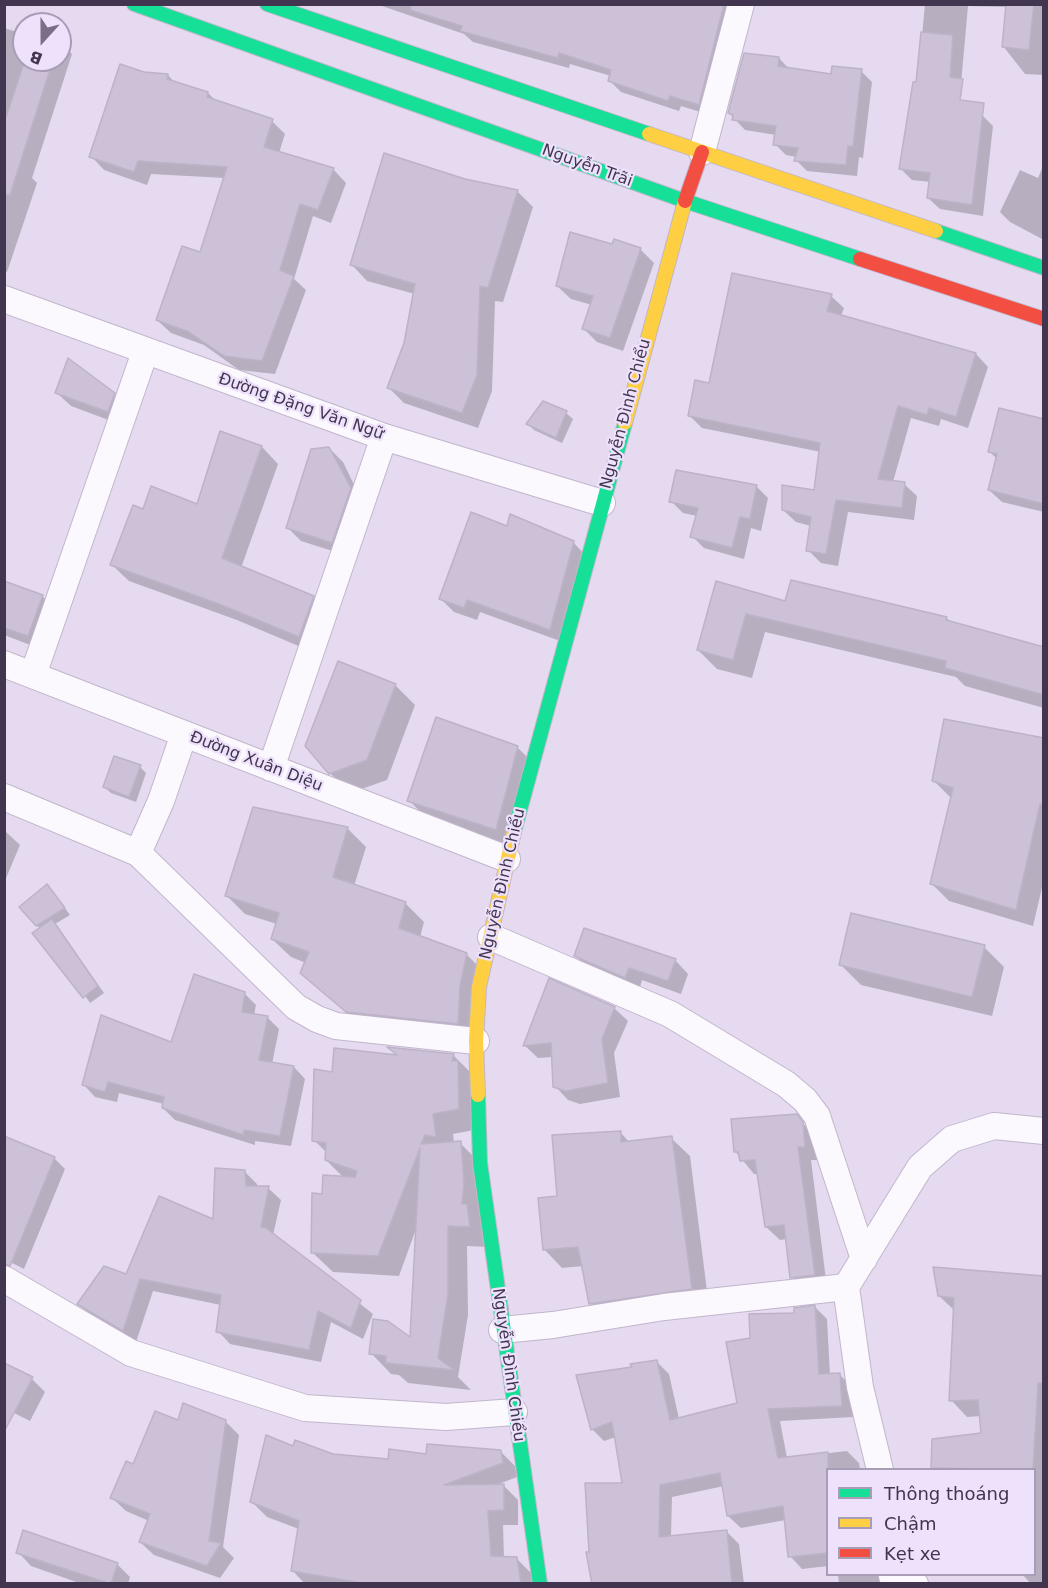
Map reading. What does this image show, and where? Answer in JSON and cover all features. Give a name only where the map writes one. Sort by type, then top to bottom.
[{"type":"main road","name":"Nguyễn Trãi","points":[[134,4],[685,201],[1044,319]]},
{"type":"main road","points":[[267,4],[1044,268]]},
{"type":"main road","name":"Nguyễn Đình Chiểu","points":[[540,1584],[501,1330],[480,1163],[476,1041],[480,987],[507,859],[685,201],[702,152]]},
{"type":"street","points":[[702,152],[741,4]]},
{"type":"street","name":"Đường Đặng Văn Ngữ","points":[[4,299],[384,437],[602,503]]},
{"type":"street","points":[[33,675],[145,352]]},
{"type":"street","points":[[271,768],[384,437]]},
{"type":"street","name":"Đường Xuân Diệu","points":[[4,664],[507,859]]},
{"type":"street","points":[[138,853],[161,801],[184,734]]},
{"type":"street","points":[[4,798],[138,853],[296,1006],[317,1019],[336,1026],[476,1041]]},
{"type":"street","points":[[491,937],[670,1014],[786,1084],[805,1100],[817,1116],[864,1259]]},
{"type":"street","points":[[880,1468],[860,1387],[846,1287],[920,1167],[952,1138],[994,1126],[1044,1131]]},
{"type":"street","points":[[4,1279],[131,1353],[305,1408],[446,1417],[514,1412]]},
{"type":"street","points":[[501,1330],[553,1325],[664,1307],[846,1287]]},
{"type":"building","points":[[411,4],[724,4],[699,105],[670,96],[668,101],[608,81],[611,70],[559,53],[558,58],[460,31],[462,26],[410,10]]},
{"type":"building","points":[[1006,4],[1034,4],[1029,50],[1002,47]]},
{"type":"building","points":[[921,32],[953,35],[950,77],[963,79],[960,100],[984,103],[972,205],[927,198],[930,173],[899,169],[913,82],[916,82]]},
{"type":"building","points":[[744,53],[779,57],[778,66],[831,74],[832,66],[862,69],[853,147],[848,146],[846,165],[794,161],[798,148],[773,145],[776,126],[732,120],[733,115],[728,113]]},
{"type":"building","points":[[120,64],[144,72],[168,74],[167,79],[208,92],[207,97],[273,119],[264,147],[334,168],[318,210],[300,204],[280,270],[294,276],[262,361],[224,356],[189,332],[156,320],[182,246],[200,252],[227,167],[138,161],[134,172],[89,157]]},
{"type":"building","points":[[21,72],[49,72],[10,195],[4,194],[4,123]]},
{"type":"building","points":[[384,153],[465,179],[518,190],[488,288],[480,286],[477,375],[462,413],[387,388],[404,343],[415,284],[350,265]]},
{"type":"building","points":[[570,232],[612,244],[614,239],[641,248],[610,338],[582,329],[593,296],[556,286]]},
{"type":"building","points":[[732,273],[832,294],[827,311],[976,353],[956,417],[929,408],[927,415],[898,406],[878,479],[905,482],[902,508],[836,500],[826,554],[806,551],[811,517],[782,510],[782,485],[814,490],[820,443],[688,416],[695,380],[709,383]]},
{"type":"building","points":[[68,358],[115,393],[108,412],[55,393]]},
{"type":"building","points":[[543,401],[567,411],[556,438],[526,424]]},
{"type":"building","points":[[999,408],[1044,419],[1044,504],[988,490],[997,454],[988,452]]},
{"type":"building","points":[[220,431],[262,446],[222,558],[314,596],[299,637],[219,604],[110,565],[133,505],[143,509],[151,486],[197,504]]},
{"type":"building","points":[[329,447],[351,488],[332,543],[286,528],[311,449]]},
{"type":"building","points":[[676,470],[757,485],[750,519],[740,517],[732,548],[690,537],[698,508],[669,502]]},
{"type":"building","points":[[471,512],[507,526],[510,514],[574,541],[550,630],[467,600],[464,608],[439,599]]},
{"type":"building","points":[[791,580],[947,617],[946,620],[1044,647],[1044,695],[945,668],[946,661],[746,614],[733,660],[697,650],[716,581],[785,601]]},
{"type":"building","points":[[4,581],[43,595],[28,636],[4,628]]},
{"type":"building","points":[[338,661],[396,684],[367,760],[329,774],[305,746]]},
{"type":"building","points":[[436,717],[518,746],[496,830],[407,801]]},
{"type":"building","points":[[944,719],[1044,738],[1044,805],[1040,804],[1016,910],[930,884],[953,788],[932,781]]},
{"type":"building","points":[[114,756],[141,765],[129,797],[103,787]]},
{"type":"building","points":[[253,807],[348,827],[333,877],[406,902],[399,928],[467,953],[460,986],[458,1024],[346,1012],[300,973],[309,952],[271,939],[279,913],[225,896]]},
{"type":"building","points":[[47,884],[65,908],[36,926],[19,907]]},
{"type":"building","points":[[851,913],[985,945],[972,997],[839,965]]},
{"type":"building","points":[[52,919],[98,986],[83,998],[32,933]]},
{"type":"building","points":[[584,928],[676,959],[668,981],[629,968],[625,978],[574,956]]},
{"type":"building","points":[[194,974],[245,992],[242,1012],[268,1016],[259,1060],[294,1066],[280,1136],[244,1130],[244,1135],[162,1108],[164,1097],[108,1082],[105,1092],[82,1085],[101,1015],[171,1042]]},
{"type":"building","points":[[549,978],[615,1007],[602,1039],[608,1083],[566,1091],[553,1087],[551,1043],[523,1046]]},
{"type":"building","points":[[387,1047],[454,1054],[452,1061],[458,1061],[459,1109],[433,1114],[436,1137],[425,1135],[421,1144],[461,1141],[464,1184],[462,1204],[467,1204],[470,1227],[448,1226],[448,1294],[438,1358],[454,1370],[386,1363],[386,1356],[369,1354],[373,1319],[388,1321],[410,1337],[420,1148],[378,1256],[311,1253],[312,1193],[322,1194],[323,1175],[355,1177],[357,1171],[325,1160],[326,1143],[312,1141],[314,1069],[332,1072],[334,1048],[397,1055]]},
{"type":"building","points":[[797,1114],[803,1122],[805,1147],[798,1147],[815,1275],[790,1278],[784,1225],[765,1227],[755,1160],[740,1161],[738,1152],[734,1152],[731,1119]]},
{"type":"building","points":[[621,1131],[621,1142],[672,1136],[692,1289],[589,1304],[578,1247],[543,1250],[538,1198],[557,1196],[552,1135]]},
{"type":"building","points":[[4,1136],[55,1157],[10,1266],[4,1264]]},
{"type":"building","points":[[215,1168],[245,1170],[246,1186],[269,1186],[261,1227],[266,1228],[361,1300],[351,1328],[318,1311],[309,1350],[216,1332],[221,1295],[140,1279],[123,1331],[77,1304],[104,1266],[126,1274],[159,1196],[213,1219]]},
{"type":"building","points":[[933,1267],[1044,1276],[1044,1383],[1038,1383],[1033,1468],[931,1468],[932,1439],[981,1433],[978,1400],[949,1401],[954,1298],[938,1296]]},
{"type":"building","points":[[815,1305],[819,1374],[840,1373],[842,1406],[768,1409],[778,1458],[828,1452],[826,1553],[788,1557],[783,1506],[727,1516],[720,1473],[660,1485],[659,1537],[727,1530],[732,1584],[592,1584],[586,1552],[589,1552],[585,1483],[622,1483],[612,1422],[591,1430],[576,1375],[632,1367],[630,1364],[657,1360],[670,1420],[737,1403],[726,1342],[750,1338],[749,1314],[794,1313],[794,1308]]},
{"type":"building","points":[[4,1363],[33,1377],[4,1432]]},
{"type":"building","points":[[183,1403],[226,1420],[209,1541],[221,1543],[207,1566],[139,1542],[150,1514],[110,1498],[126,1461],[133,1464],[155,1411],[178,1420]]},
{"type":"building","points":[[266,1435],[293,1446],[295,1440],[333,1454],[388,1459],[389,1449],[426,1454],[427,1444],[501,1450],[503,1463],[444,1485],[504,1484],[504,1510],[488,1511],[491,1556],[517,1557],[521,1584],[367,1584],[291,1571],[299,1521],[250,1502]]},
{"type":"building","points":[[23,1530],[118,1563],[111,1584],[16,1553]]},
{"type":"traffic: fast","points":[[134,4],[685,201],[860,259]]},
{"type":"traffic: fast","points":[[267,4],[649,134]]},
{"type":"traffic: fast","points":[[936,231],[1044,268]]},
{"type":"traffic: fast","points":[[514,832],[625,423]]},
{"type":"traffic: fast","points":[[478,1095],[480,1163],[540,1584]]},
{"type":"traffic: slow","points":[[649,134],[936,231]]},
{"type":"traffic: slow","points":[[625,423],[685,201]]},
{"type":"traffic: slow","points":[[478,1095],[476,1041],[479,987],[514,832]]},
{"type":"traffic: jam","points":[[685,201],[702,152]]},
{"type":"traffic: jam","points":[[860,259],[1044,319]]}]
